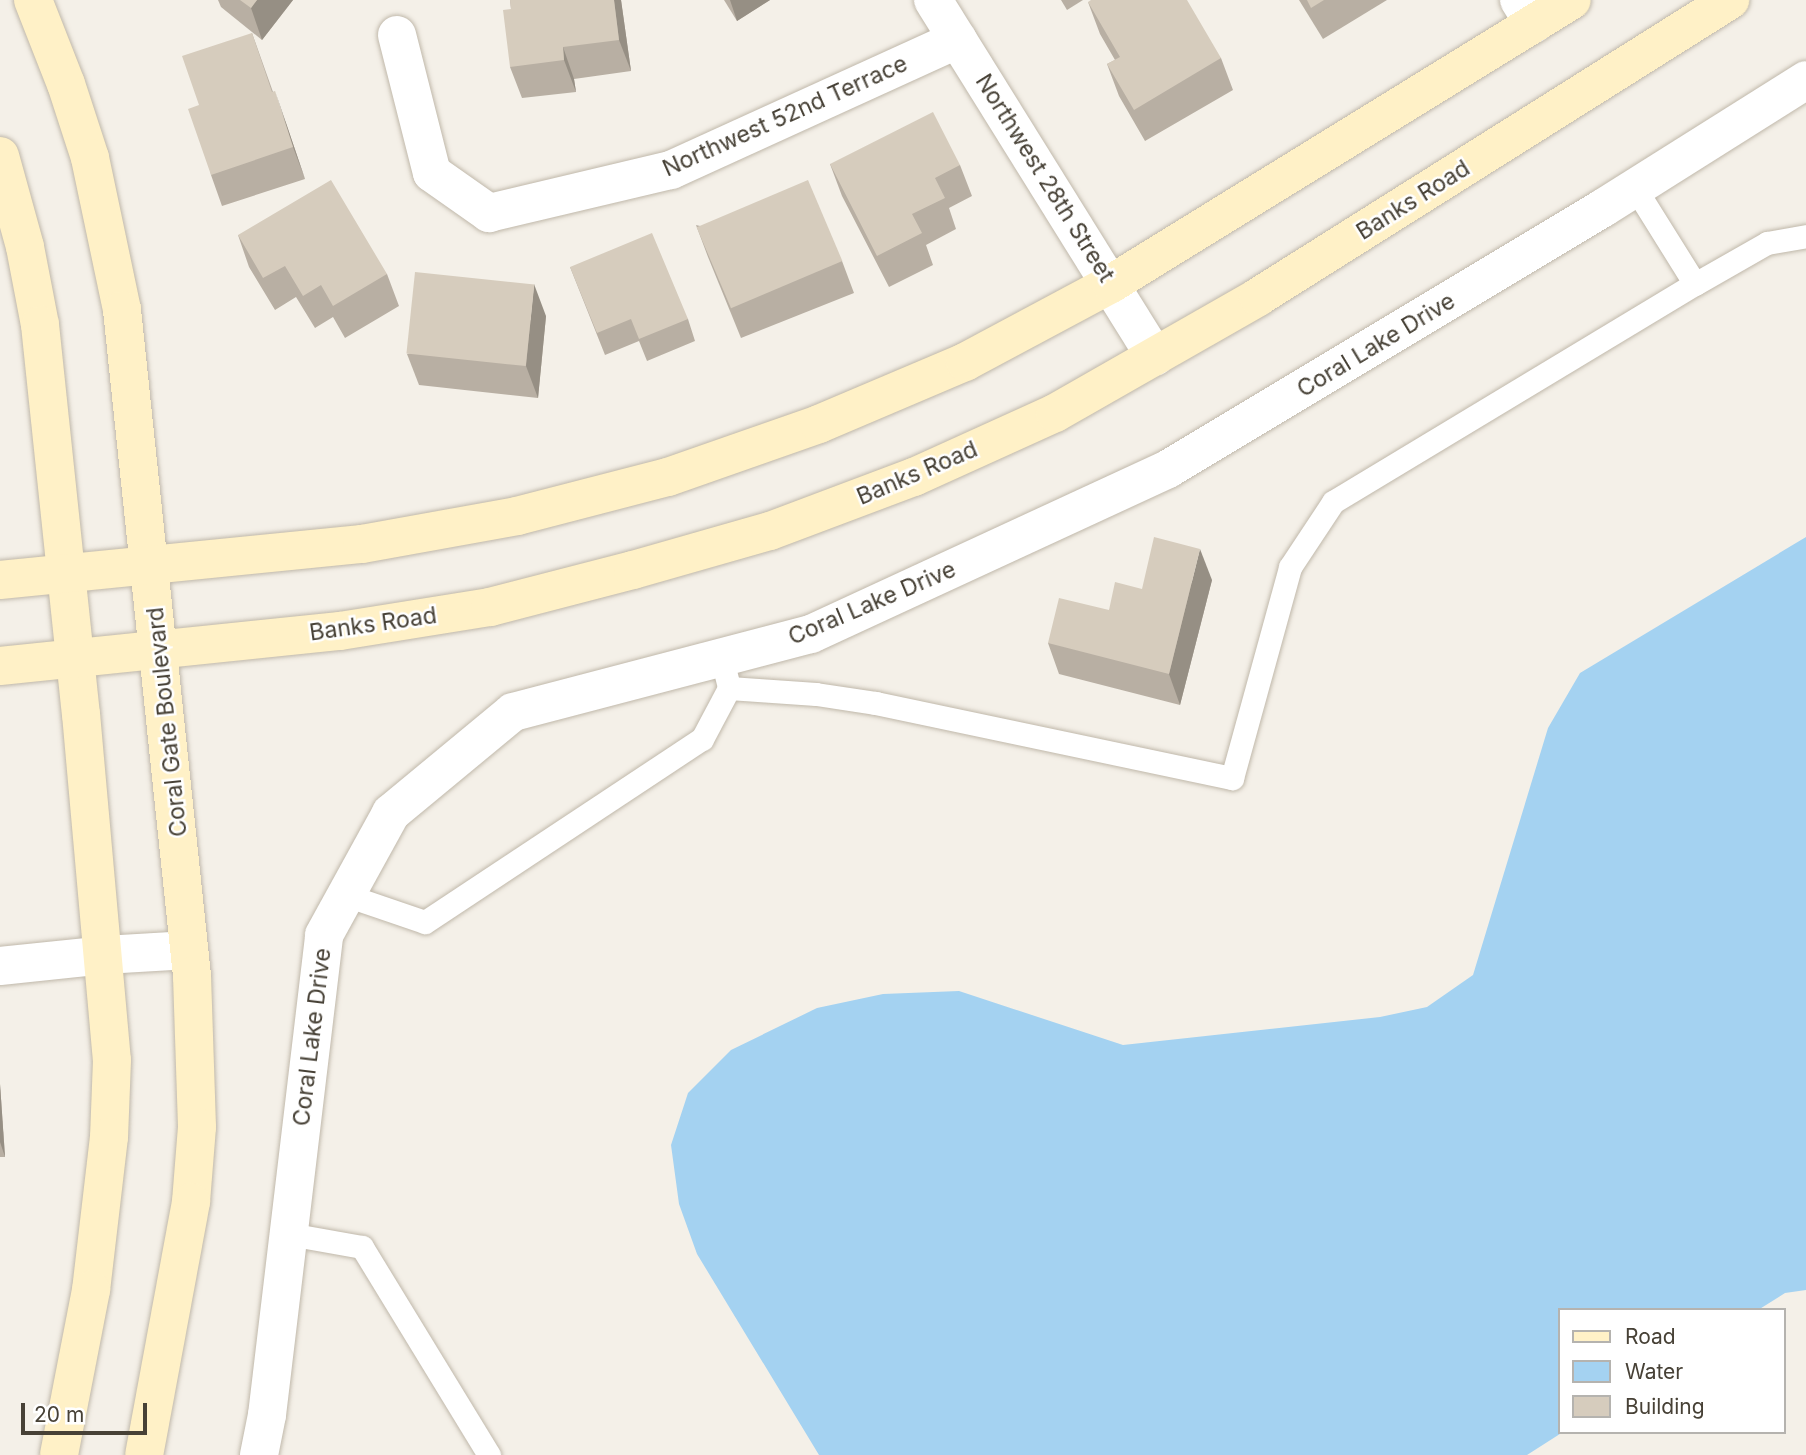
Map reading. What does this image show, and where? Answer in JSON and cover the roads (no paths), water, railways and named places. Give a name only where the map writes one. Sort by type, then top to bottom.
[{"type":"street","name":"Coral Gate Boulevard","points":[[33,0],[66,85],[90,158],[122,310],[190,950],[197,1114],[191,1202],[144,1455]]},
{"type":"street","name":"Northwest 28th Street","points":[[933,0],[1155,357]]},
{"type":"street","points":[[0,580],[362,544],[517,516],[668,477],[819,425],[965,362],[1111,284],[1526,12],[1572,0]]},
{"type":"street","name":"Banks Road","points":[[0,666],[340,631],[490,607],[758,534],[914,477],[1055,413],[1258,297],[1730,0]]},
{"type":"street","name":"Northwest 52nd Terrace","points":[[397,35],[432,173],[489,213],[671,170],[958,39]]},
{"type":"street","name":"Coral Lake Drive","points":[[259,1455],[289,1234],[324,935],[391,813],[513,712],[726,674],[1168,469],[1635,188],[1806,80]]},
{"type":"street","points":[[0,156],[25,247],[40,325],[67,574],[112,1060],[109,1137],[91,1290],[59,1455]]},
{"type":"street","points":[[0,966],[104,955],[190,950]]},
{"type":"lane","points":[[1635,188],[1695,284]]},
{"type":"lane","points":[[346,895],[425,922],[702,739],[726,674],[1233,778],[1290,567],[1333,502],[1767,243],[1806,236]]},
{"type":"lane","points":[[289,1234],[362,1247],[489,1455]]},
{"type":"water","points":[[1806,537],[1806,1290],[1785,1293],[1761,1308],[1558,1308],[1560,1434],[1527,1455],[819,1455],[697,1254],[679,1204],[671,1145],[688,1093],[731,1050],[817,1008],[883,994],[959,991],[1123,1045],[1380,1017],[1427,1007],[1473,975],[1548,728],[1580,673]]}]
